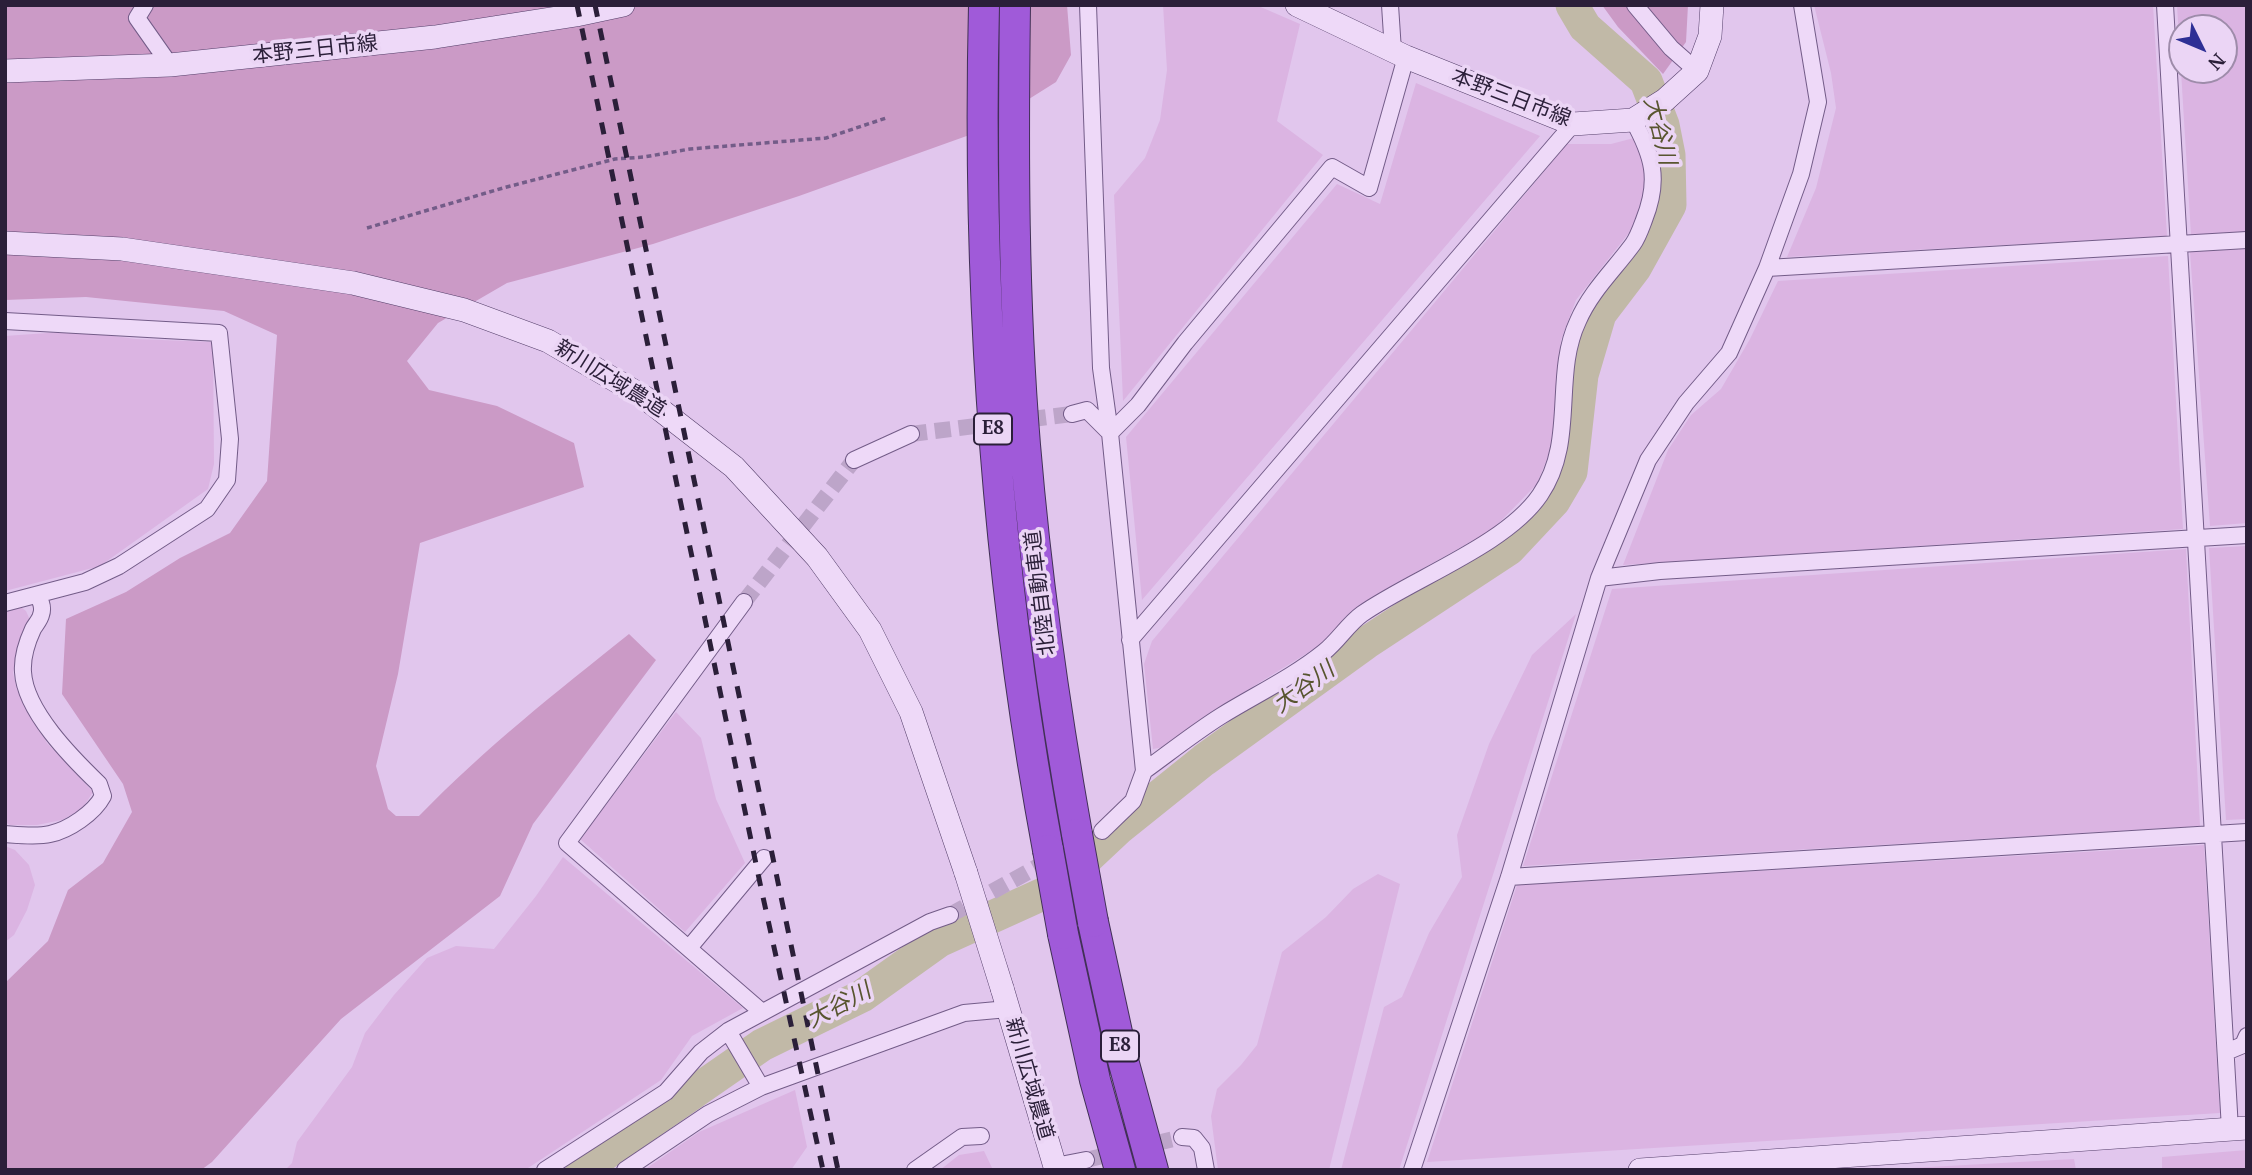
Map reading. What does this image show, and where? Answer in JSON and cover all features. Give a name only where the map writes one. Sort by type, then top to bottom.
[{"type":"highway","name":"北陸自動車道","points":[[984,5],[981,118],[985,279],[994,447],[1011,608],[1032,762],[1063,934],[1095,1080],[1120,1170]]},
{"type":"highway","name":"北陸自動車道","points":[[1015,5],[1013,161],[1017,294],[1025,443],[1041,601],[1061,745],[1089,832],[1093,922],[1123,1060],[1153,1170]]},
{"type":"street","points":[[145,5],[137,18],[170,65]]},
{"type":"street","name":"本野三日市線","points":[[5,71],[170,65],[435,37],[623,5]]},
{"type":"street","points":[[1088,5],[1101,368],[1144,771],[1133,801],[1089,832]]},
{"type":"street","name":"本野三日市線","points":[[1297,5],[1400,54],[1573,124],[1633,120],[1665,100],[1697,71],[1710,36],[1712,5]]},
{"type":"street","points":[[1110,433],[1138,405],[1185,344],[1332,167],[1369,188],[1400,54],[1390,5]]},
{"type":"street","points":[[1635,5],[1671,48],[1697,71]]},
{"type":"street","points":[[1412,1170],[1509,877],[1599,578],[1648,460],[1686,404],[1729,354],[1767,268],[1801,174],[1818,102],[1802,5]]},
{"type":"street","points":[[1640,1170],[1797,1164],[2239,1129],[2226,1052],[2165,5]]},
{"type":"street","points":[[1144,771],[1217,718],[1325,651],[1360,616],[1505,528],[1525,513],[1541,495],[1556,466],[1562,434],[1569,349],[1577,322],[1611,270],[1635,242],[1653,188],[1653,166],[1633,120]]},
{"type":"street","points":[[1130,640],[1573,124]]},
{"type":"street","points":[[1767,268],[2247,240]]},
{"type":"street","name":"新川広域農道","points":[[5,243],[122,250],[353,282],[464,310],[548,341],[644,397],[733,467],[817,557],[870,630],[911,712],[966,873],[1055,1168]]},
{"type":"street","points":[[5,321],[219,333],[230,439],[227,480],[207,509],[119,566],[85,582],[5,603]]},
{"type":"street","points":[[1072,414],[1087,410],[1110,433]]},
{"type":"street","points":[[854,460],[911,434]]},
{"type":"street","points":[[1599,578],[1660,571],[2247,535]]},
{"type":"street","points":[[5,834],[50,834],[72,824],[98,806],[103,796],[99,784],[44,723],[29,693],[23,674],[23,657],[42,615],[42,601],[37,595]]},
{"type":"street","points":[[744,602],[567,843],[762,1012]]},
{"type":"street","points":[[1509,877],[2247,832]]},
{"type":"street","points":[[689,947],[764,858]]},
{"type":"street","points":[[545,1170],[666,1093],[701,1052],[728,1031],[930,922],[950,915]]},
{"type":"street","points":[[625,1170],[708,1114],[761,1087],[1005,999]]},
{"type":"street","points":[[728,1031],[761,1087]]},
{"type":"street","points":[[2226,1052],[2243,1045],[2247,1036]]},
{"type":"street","points":[[915,1170],[962,1137],[981,1136]]},
{"type":"street","points":[[1182,1137],[1194,1138],[1202,1148],[1206,1170]]},
{"type":"street","points":[[1055,1168],[1086,1160]]},
{"type":"path","points":[[367,228],[615,159],[690,149],[825,138],[887,118]]},
{"type":"shaded area","points":[[5,5],[1067,5],[1071,55],[1056,82],[975,133],[799,196],[653,244],[507,283],[438,323],[407,361],[429,390],[497,406],[574,443],[584,487],[420,543],[398,674],[376,766],[388,809],[396,816],[419,816],[495,744],[629,634],[656,660],[533,824],[500,896],[341,1019],[212,1162],[201,1170],[5,1170],[5,983],[48,941],[68,890],[103,863],[132,812],[123,784],[62,694],[66,619],[126,592],[180,558],[230,533],[267,481],[277,335],[224,311],[86,297],[5,300]]},
{"type":"shaded area","points":[[1163,5],[1256,5],[1300,24],[1277,121],[1323,155],[1123,401],[1114,195],[1145,158],[1160,120],[1167,70]]},
{"type":"shaded area","points":[[1602,5],[1688,5],[1686,42],[1663,74],[1618,27]]},
{"type":"shaded area","points":[[1814,5],[2153,5],[2167,236],[1787,257],[1816,188],[1836,108],[1831,73]]},
{"type":"shaded area","points":[[2177,5],[2247,5],[2247,232],[2191,235],[2182,84],[2238,84],[2238,14],[2178,14]]},
{"type":"shaded area","points":[[1416,83],[1540,136],[1142,600],[1126,437],[1337,184],[1380,204]]},
{"type":"shaded area","points":[[1634,138],[1647,173],[1645,199],[1632,229],[1576,300],[1561,340],[1552,446],[1537,484],[1492,530],[1386,589],[1345,617],[1330,639],[1199,720],[1164,747],[1153,749],[1144,664],[1152,641],[1567,144],[1611,144]]},
{"type":"shaded area","points":[[2247,249],[2247,523],[2210,526],[2190,252]]},
{"type":"shaded area","points":[[2168,256],[2183,529],[1623,565],[1668,450],[1691,415],[1721,389],[1750,339],[1778,281]]},
{"type":"shaded area","points":[[76,331],[136,339],[213,342],[214,464],[208,489],[100,566],[5,591],[5,336]]},
{"type":"shaded area","points":[[2247,546],[2247,819],[2226,820],[2209,548]]},
{"type":"shaded area","points":[[2186,549],[2200,826],[1523,866],[1612,589]]},
{"type":"shaded area","points":[[21,607],[30,620],[17,653],[13,673],[17,690],[47,743],[93,792],[82,809],[62,820],[37,825],[10,825],[5,822],[5,611]]},
{"type":"shaded area","points":[[1576,614],[1399,1170],[1341,1170],[1384,1007],[1402,997],[1429,933],[1462,877],[1457,835],[1489,744],[1532,655]]},
{"type":"shaded area","points":[[676,712],[701,738],[716,799],[745,863],[685,932],[580,839]]},
{"type":"shaded area","points":[[2204,845],[2220,1113],[1427,1162],[1517,885]]},
{"type":"shaded area","points":[[5,846],[15,850],[29,865],[35,885],[27,910],[14,935],[5,942]]},
{"type":"shaded area","points":[[563,857],[743,1008],[692,1036],[661,1080],[525,1170],[285,1170],[292,1163],[297,1142],[352,1067],[365,1033],[394,995],[427,958],[456,946],[494,949]]},
{"type":"shaded area","points":[[1378,874],[1400,884],[1329,1170],[1218,1170],[1211,1116],[1217,1089],[1257,1045],[1282,952],[1326,917],[1353,889]]},
{"type":"shaded area","points":[[795,1090],[807,1147],[791,1170],[644,1170],[699,1132]]},
{"type":"shaded area","points":[[2247,1150],[2247,1170],[2162,1170],[2162,1157]]},
{"type":"shaded area","points":[[984,1151],[993,1170],[940,1170],[959,1155]]},
{"type":"shaded area","points":[[2074,1159],[2076,1170],[1875,1170]]},
{"type":"waterway","name":"大谷川","points":[[582,1170],[762,1045],[862,996],[939,941],[1054,889],[1118,829],[1204,760],[1366,643],[1509,549],[1554,501],[1571,472],[1582,375],[1600,314],[1635,268],[1670,205],[1669,155],[1663,125],[1646,81],[1585,27],[1572,5]]},
{"type":"tunnel","points":[[911,434],[1072,414]]},
{"type":"tunnel","points":[[744,602],[854,460]]},
{"type":"tunnel","points":[[950,915],[1084,841]]},
{"type":"tunnel","points":[[1086,1160],[1182,1137]]},
{"type":"railway","points":[[577,5],[761,888],[823,1170]]},
{"type":"railway","points":[[595,5],[838,1170]]}]
